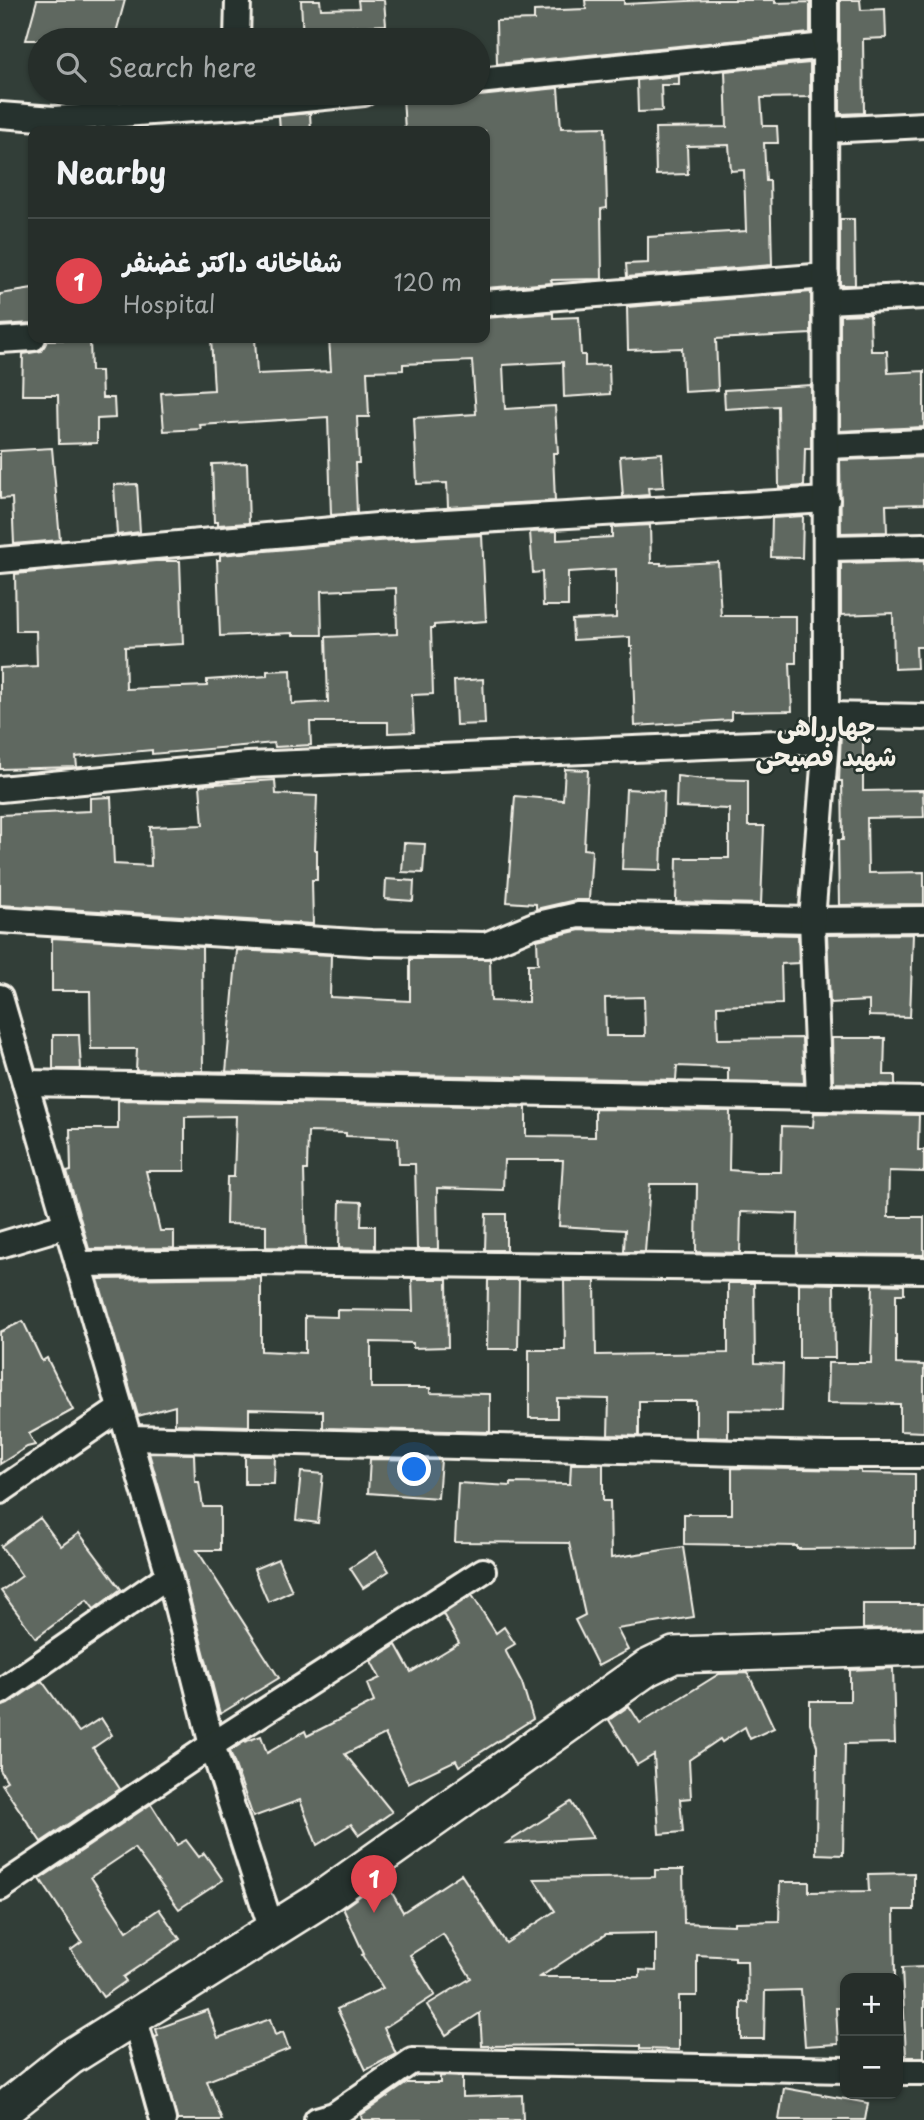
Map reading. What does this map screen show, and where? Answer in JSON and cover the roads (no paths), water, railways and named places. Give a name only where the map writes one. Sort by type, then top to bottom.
[{"type":"street","points":[[237,28],[238,0]]},
{"type":"street","points":[[819,1098],[812,920],[826,741],[825,0]]},
{"type":"street","points":[[490,80],[826,46]]},
{"type":"street","points":[[0,115],[54,120],[184,105]]},
{"type":"street","points":[[826,130],[924,125]]},
{"type":"street","points":[[490,303],[826,276]]},
{"type":"street","points":[[826,301],[924,296]]},
{"type":"street","points":[[0,340],[28,338]]},
{"type":"street","points":[[827,446],[924,442]]},
{"type":"street","points":[[0,560],[377,526],[827,500]]},
{"type":"street","points":[[827,548],[924,546]]},
{"type":"street","points":[[826,715],[924,717]]},
{"type":"street","points":[[0,789],[248,765],[826,741]]},
{"type":"street","points":[[0,920],[371,943],[486,945],[534,925],[578,915],[812,920],[924,919]]},
{"type":"street","points":[[0,997],[5,1031],[25,1083],[169,1575],[212,1745],[272,1930]]},
{"type":"street","points":[[25,1083],[924,1100]]},
{"type":"street","points":[[0,1245],[67,1225]]},
{"type":"street","points":[[78,1264],[255,1262],[924,1270]]},
{"type":"street","points":[[0,1491],[120,1409]]},
{"type":"street","points":[[129,1438],[924,1455]]},
{"type":"street","points":[[0,1888],[212,1745],[483,1571]]},
{"type":"street","points":[[0,1692],[169,1575]]},
{"type":"street","points":[[0,2113],[69,2058],[317,1902],[647,1668],[674,1655],[924,1647]]},
{"type":"street","points":[[134,2017],[163,2120]]},
{"type":"street","points":[[317,2120],[334,2115],[412,2061],[840,2070]]},
{"type":"street","points":[[903,2071],[924,2072]]},
{"type":"place","name":"شفاخانه داکتر غضنفر","points":[[374,1913]]},
{"type":"district","name":"چهارراهی شهید فصیحی","points":[[826,742]]}]
